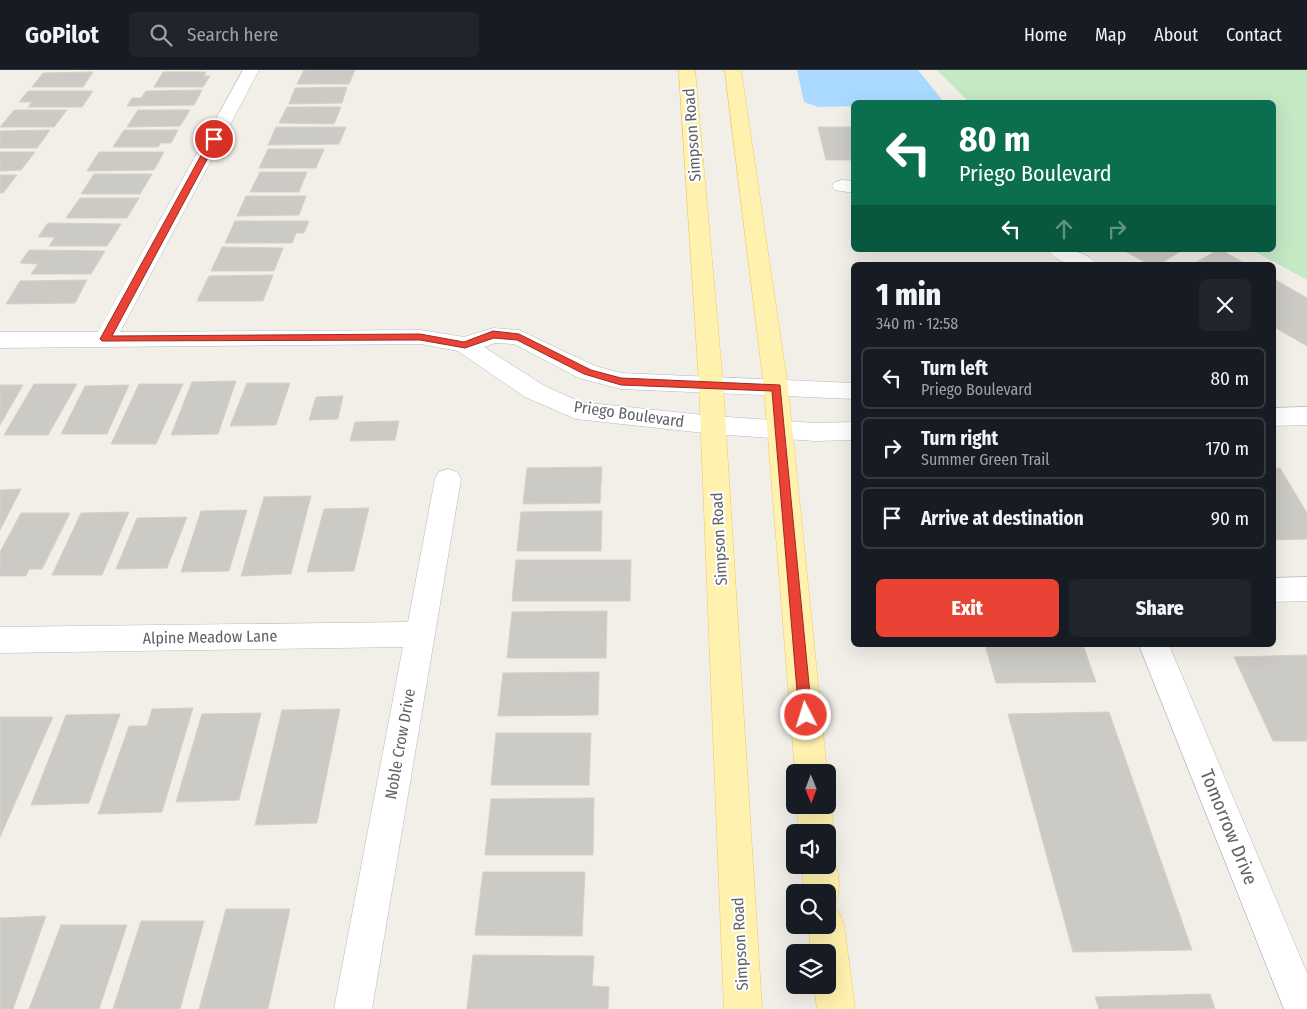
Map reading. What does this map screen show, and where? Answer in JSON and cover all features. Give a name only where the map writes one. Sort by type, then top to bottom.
[{"type":"main road","name":"Simpson Road","points":[[686,70],[711,384],[743,1009]]},
{"type":"main road","points":[[734,70],[776,388],[810,764]]},
{"type":"main road","points":[[827,934],[836,1009]]},
{"type":"street","points":[[105,339],[251,70]]},
{"type":"street","points":[[1062,252],[1080,262]]},
{"type":"street","name":"Priego Boulevard","points":[[465,345],[493,334],[519,337],[587,372],[621,381],[851,391]]},
{"type":"street","name":"Priego Boulevard","points":[[0,340],[420,337],[465,345],[534,390],[576,410],[713,425],[851,432]]},
{"type":"street","points":[[1276,398],[1290,417]]},
{"type":"street","name":"Noble Crow Drive","points":[[353,1009],[448,479]]},
{"type":"street","points":[[1276,590],[1307,589]]},
{"type":"street","name":"Alpine Meadow Lane","points":[[0,640],[420,634]]},
{"type":"street","name":"Tomorrow Drive","points":[[1155,647],[1304,1009]]},
{"type":"green space","points":[[937,70],[1307,70],[1307,280],[1256,252],[1276,252],[1276,100],[967,100]]},
{"type":"water","points":[[797,70],[918,70],[942,100],[851,100],[851,106],[818,107],[804,102]]},
{"type":"building","points":[[304,70],[355,70],[349,84],[297,84]]},
{"type":"building","points":[[93,72],[83,87],[32,87],[43,73]]},
{"type":"building","points":[[163,72],[206,72],[204,76],[210,76],[203,87],[154,87]]},
{"type":"building","points":[[347,87],[342,103],[289,104],[295,88]]},
{"type":"building","points":[[202,90],[194,105],[127,106],[132,98],[141,98],[146,91]]},
{"type":"building","points":[[28,91],[93,91],[82,107],[28,107],[32,102],[19,102]]},
{"type":"building","points":[[287,107],[341,107],[334,124],[279,123]]},
{"type":"building","points":[[14,110],[67,110],[54,127],[0,127]]},
{"type":"building","points":[[138,110],[190,110],[180,126],[127,127]]},
{"type":"building","points":[[276,127],[346,127],[339,144],[268,145]]},
{"type":"building","points":[[818,127],[851,127],[851,160],[826,160]]},
{"type":"building","points":[[50,130],[37,148],[0,148],[0,131]]},
{"type":"building","points":[[124,130],[178,130],[171,143],[161,143],[158,147],[113,147]]},
{"type":"building","points":[[268,149],[324,149],[316,168],[259,168]]},
{"type":"building","points":[[0,152],[35,152],[21,170],[0,171]]},
{"type":"building","points":[[99,152],[164,152],[154,170],[87,171]]},
{"type":"building","points":[[260,172],[307,172],[299,192],[250,192]]},
{"type":"building","points":[[94,174],[152,174],[140,194],[81,194]]},
{"type":"building","points":[[0,175],[17,175],[3,193],[0,193]]},
{"type":"building","points":[[246,196],[306,196],[299,215],[237,216]]},
{"type":"building","points":[[80,198],[139,198],[127,218],[66,218]]},
{"type":"building","points":[[235,221],[309,221],[304,233],[296,233],[292,243],[225,243]]},
{"type":"building","points":[[48,223],[121,224],[107,246],[49,246],[55,237],[38,237]]},
{"type":"building","points":[[222,247],[283,248],[274,271],[211,271]]},
{"type":"building","points":[[29,250],[105,251],[91,274],[31,274],[38,264],[20,263]]},
{"type":"building","points":[[1127,252],[1180,252],[1163,262],[1145,262]]},
{"type":"building","points":[[1214,252],[1225,252],[1243,262],[1196,262]]},
{"type":"building","points":[[273,275],[263,301],[197,301],[209,276]]},
{"type":"building","points":[[87,280],[75,303],[6,304],[20,281]]},
{"type":"building","points":[[1276,280],[1307,298],[1307,346],[1276,328]]},
{"type":"building","points":[[236,381],[218,434],[171,435],[192,382]]},
{"type":"building","points":[[247,383],[290,383],[276,425],[230,426]]},
{"type":"building","points":[[34,384],[77,384],[48,435],[4,435]]},
{"type":"building","points":[[139,384],[183,384],[156,444],[111,444]]},
{"type":"building","points":[[0,385],[23,385],[0,425]]},
{"type":"building","points":[[129,385],[107,434],[61,434],[85,386]]},
{"type":"building","points":[[343,396],[338,419],[309,420],[316,397]]},
{"type":"building","points":[[399,421],[395,440],[350,441],[355,422]]},
{"type":"building","points":[[602,467],[600,503],[523,504],[527,468]]},
{"type":"building","points":[[1276,468],[1280,468],[1307,513],[1307,539],[1276,540]]},
{"type":"building","points":[[21,489],[0,530],[0,490]]},
{"type":"building","points":[[311,496],[291,574],[241,576],[264,497]]},
{"type":"building","points":[[369,508],[354,571],[307,572],[324,509]]},
{"type":"building","points":[[247,510],[229,571],[181,572],[201,511]]},
{"type":"building","points":[[602,511],[601,551],[517,551],[521,512]]},
{"type":"building","points":[[129,512],[102,575],[52,575],[81,513]]},
{"type":"building","points":[[21,513],[70,513],[42,569],[29,569],[26,576],[0,576],[0,552]]},
{"type":"building","points":[[187,517],[167,568],[116,569],[137,518]]},
{"type":"building","points":[[516,560],[631,560],[630,601],[512,601]]},
{"type":"building","points":[[607,611],[606,658],[507,658],[512,612]]},
{"type":"building","points":[[986,647],[1084,647],[1096,682],[996,683]]},
{"type":"building","points":[[1307,655],[1307,741],[1273,741],[1234,657]]},
{"type":"building","points":[[599,672],[598,715],[498,716],[503,673]]},
{"type":"building","points":[[193,708],[162,812],[98,814],[129,726],[147,726],[152,709]]},
{"type":"building","points":[[340,709],[317,823],[255,825],[282,710]]},
{"type":"building","points":[[1109,712],[1192,950],[1073,952],[1008,714]]},
{"type":"building","points":[[261,713],[239,800],[176,802],[202,714]]},
{"type":"building","points":[[120,714],[89,803],[31,805],[66,715]]},
{"type":"building","points":[[0,717],[53,717],[0,837]]},
{"type":"building","points":[[496,733],[591,733],[589,785],[491,785]]},
{"type":"building","points":[[594,798],[593,855],[485,855],[491,799]]},
{"type":"building","points":[[483,872],[585,872],[582,936],[475,935]]},
{"type":"building","points":[[226,909],[290,909],[268,1009],[199,1009]]},
{"type":"building","points":[[46,916],[13,1009],[0,1009],[0,918]]},
{"type":"building","points":[[141,921],[204,921],[180,1009],[113,1009]]},
{"type":"building","points":[[61,925],[127,925],[99,1009],[29,1009]]},
{"type":"building","points":[[473,955],[594,956],[592,986],[609,987],[608,1009],[467,1009]]},
{"type":"building","points":[[1210,994],[1215,1009],[1099,1009],[1095,997]]},
{"type":"route","points":[[214,139],[105,339],[420,337],[465,345],[493,334],[519,337],[587,372],[621,381],[776,388],[806,715]]}]
